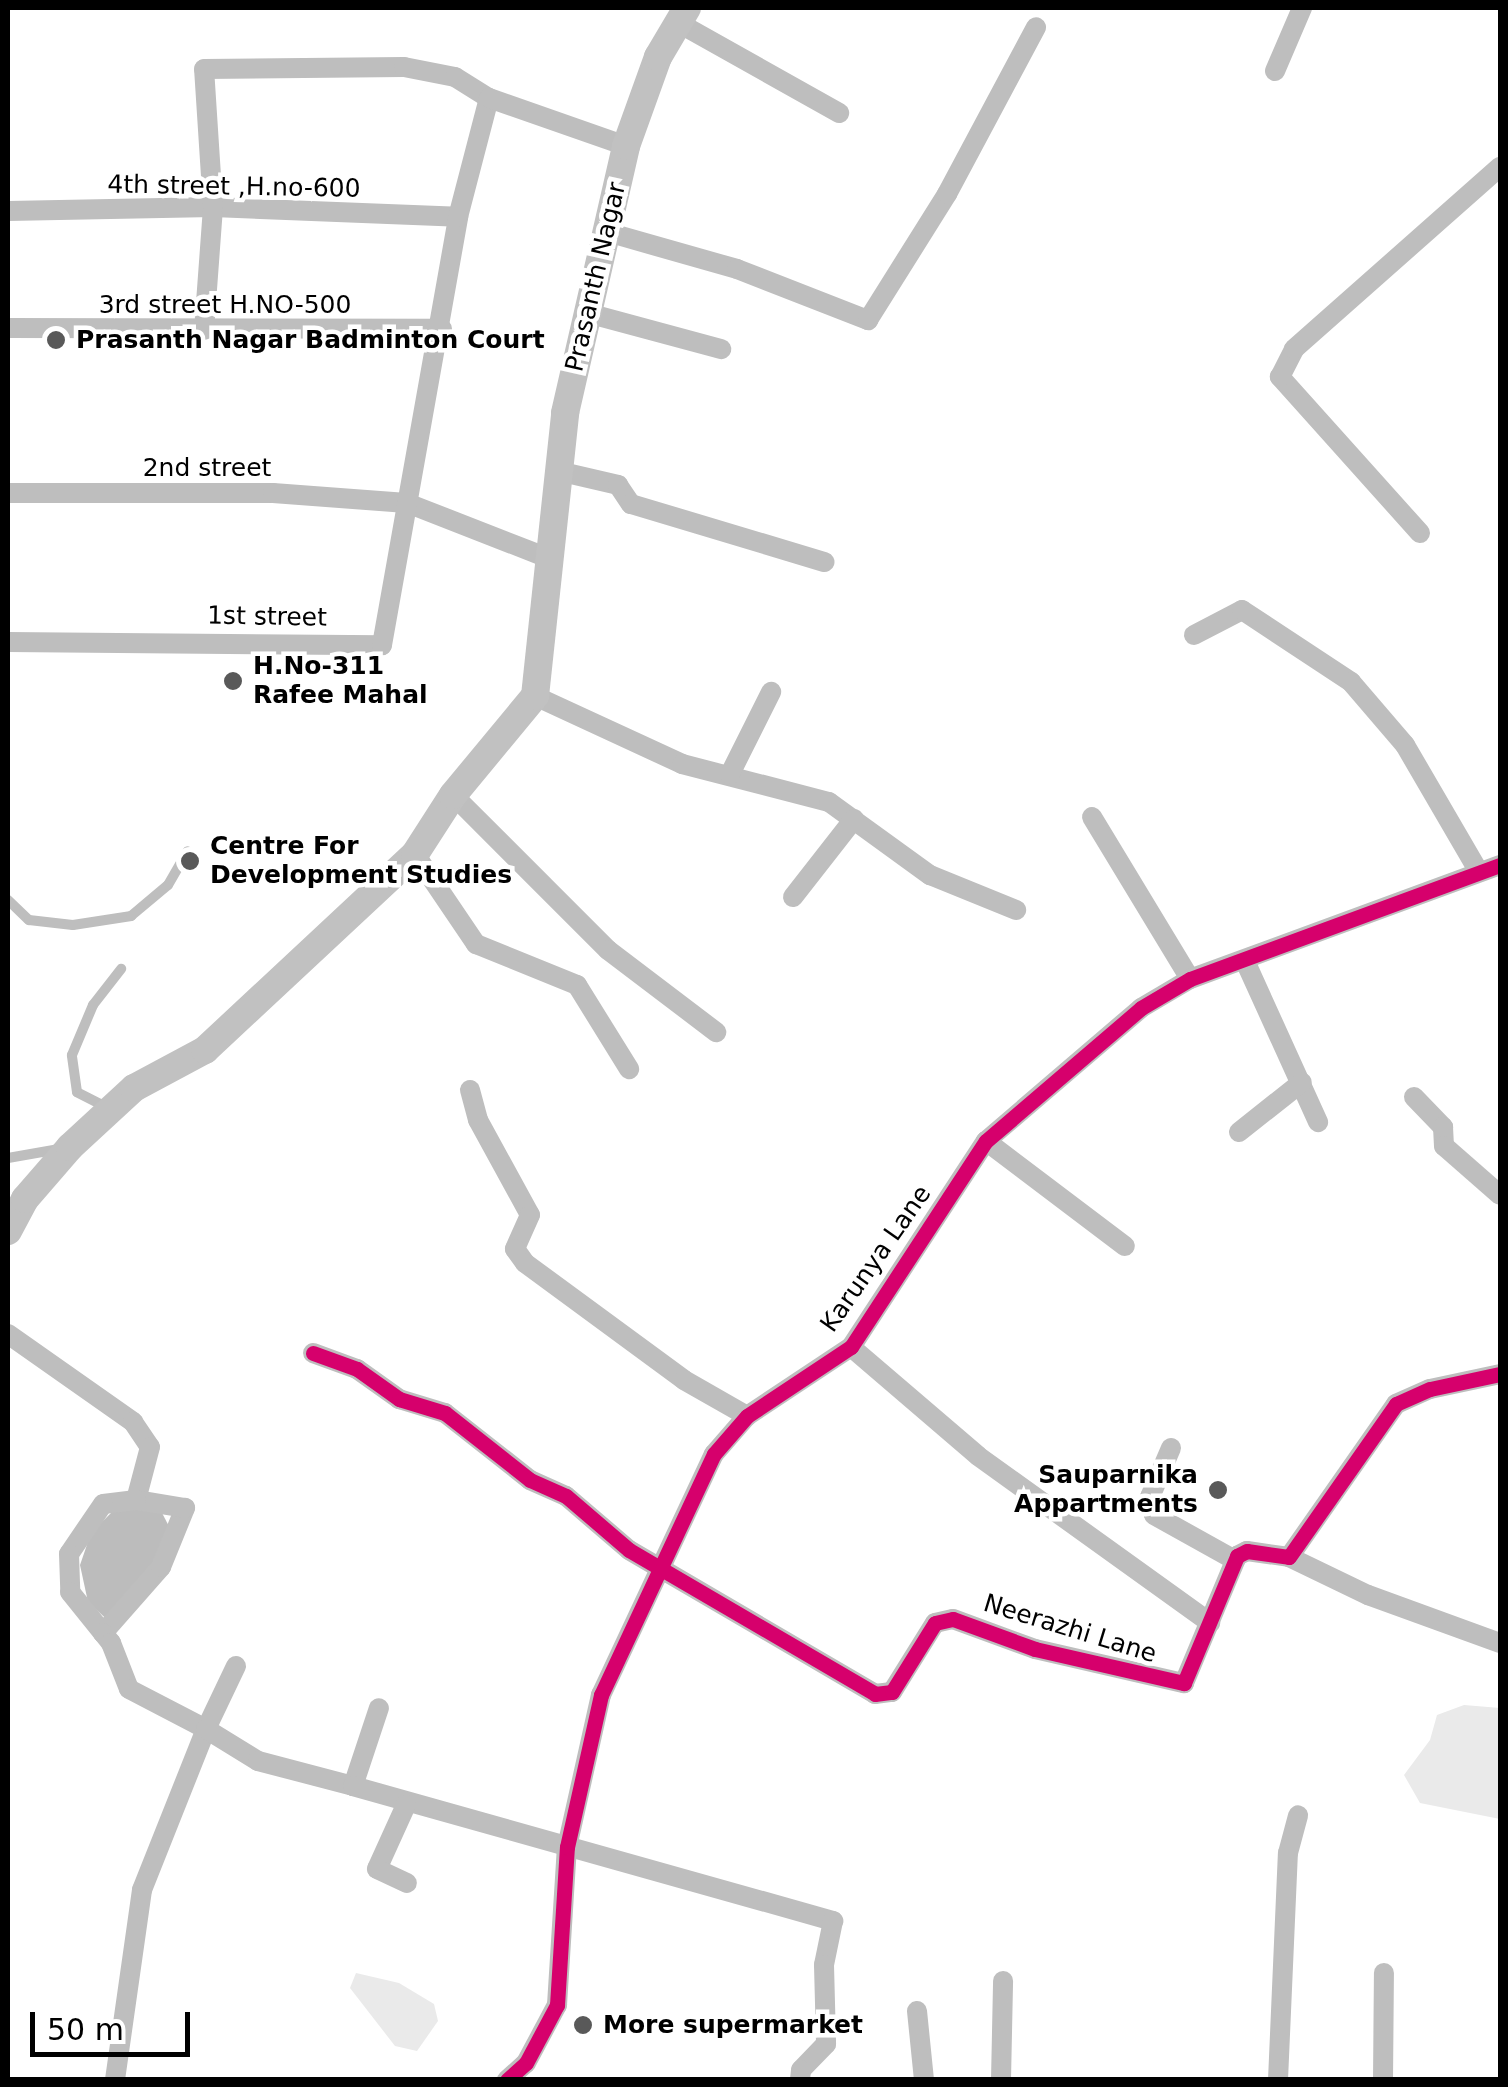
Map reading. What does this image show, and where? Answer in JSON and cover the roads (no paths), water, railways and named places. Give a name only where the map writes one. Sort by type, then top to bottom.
[{"type":"street","points":[[1274,71],[1302,8]]},
{"type":"street","points":[[682,15],[840,113]]},
{"type":"street","name":"Prasanth Nagar","points":[[535,696],[565,413],[591,314],[626,146],[682,15]]},
{"type":"street","points":[[607,232],[737,269],[868,320],[947,194],[1036,28]]},
{"type":"street","points":[[204,330],[213,207],[204,69],[404,67],[455,77],[489,98],[626,146]]},
{"type":"street","points":[[407,503],[442,330],[458,217],[489,98]]},
{"type":"street","points":[[1420,533],[1280,377],[1294,350],[1500,167]]},
{"type":"street","name":"4th street ,H.no-600","points":[[8,210],[213,207],[458,217]]},
{"type":"street","points":[[591,314],[721,349]]},
{"type":"street","name":"3rd street H.NO-500","points":[[8,328],[442,330]]},
{"type":"street","points":[[558,471],[618,485],[631,504],[824,562]]},
{"type":"street","name":"2nd street","points":[[8,493],[273,493],[407,503],[548,558]]},
{"type":"street","name":"1st street","points":[[8,642],[382,644],[407,503]]},
{"type":"street","points":[[1194,635],[1242,610],[1350,682],[1405,744],[1479,872]]},
{"type":"street","points":[[730,774],[770,692]]},
{"type":"street","points":[[8,1232],[26,1199],[70,1148],[134,1088],[205,1050],[416,854],[453,795],[535,696],[638,747],[829,802],[930,875],[1016,910]]},
{"type":"street","points":[[453,795],[608,950],[716,1032]]},
{"type":"street","points":[[1092,817],[1190,980]]},
{"type":"street","points":[[793,898],[854,819]]},
{"type":"street","points":[[416,854],[476,944],[577,985],[628,1069]]},
{"type":"street","name":"Karunya Lane","points":[[507,2080],[526,2063],[556,2005],[566,1847],[601,1696],[659,1563],[714,1454],[747,1416],[850,1347],[986,1141],[1141,1008],[1190,980],[1500,866]]},
{"type":"street","points":[[1244,961],[1318,1122]]},
{"type":"street","points":[[1239,1132],[1302,1082]]},
{"type":"street","points":[[470,1090],[478,1120],[530,1216],[515,1249],[525,1263],[684,1380],[747,1416]]},
{"type":"street","points":[[1414,1098],[1443,1127],[1444,1146],[1500,1195]]},
{"type":"street","points":[[986,1141],[1125,1246]]},
{"type":"street","points":[[8,1334],[133,1422],[150,1448],[136,1500]]},
{"type":"street","points":[[850,1347],[978,1456],[1210,1623]]},
{"type":"street","points":[[313,1353],[357,1369],[399,1399],[445,1413],[530,1480],[566,1496],[629,1550],[659,1563]]},
{"type":"street","points":[[1289,1558],[1396,1404],[1430,1389],[1500,1374]]},
{"type":"street","points":[[1171,1448],[1150,1497],[1154,1515],[1235,1560],[1247,1550],[1289,1558],[1368,1595],[1500,1643]]},
{"type":"street","points":[[103,1633],[161,1567],[185,1508],[136,1500],[102,1504],[68,1554],[70,1592],[103,1633],[128,1690],[206,1729],[258,1761],[833,1920],[824,1965],[826,2044],[801,2070],[800,2080]]},
{"type":"street","name":"Neerazhi Lane","points":[[659,1563],[875,1694],[892,1692],[908,1674],[935,1623],[954,1619],[1036,1649],[1172,1684],[1184,1683],[1235,1560]]},
{"type":"street","points":[[115,2080],[142,1890],[206,1729],[236,1666]]},
{"type":"street","points":[[353,1786],[379,1708]]},
{"type":"street","points":[[406,1805],[378,1869],[407,1883]]},
{"type":"street","points":[[1278,2080],[1288,1853],[1298,1815]]},
{"type":"street","points":[[1383,2080],[1384,1973]]},
{"type":"street","points":[[1001,2080],[1003,1981]]},
{"type":"street","points":[[917,2011],[924,2080]]},
{"type":"lane","points":[[8,900],[29,920],[73,926],[131,916],[168,885],[188,850]]},
{"type":"lane","points":[[111,1110],[77,1092],[72,1055],[93,1005],[120,969]]},
{"type":"lane","points":[[8,1158],[70,1148]]},
{"type":"place","name":"Prasanth Nagar Badminton Court","points":[[56,340]]},
{"type":"place","name":"H.No-311 Rafee Mahal","points":[[233,681]]},
{"type":"place","name":"Centre For Development Studies","points":[[190,861]]},
{"type":"place","name":"Sauparnika Appartments","points":[[1218,1490]]},
{"type":"place","name":"More supermarket","points":[[583,2025]]}]
